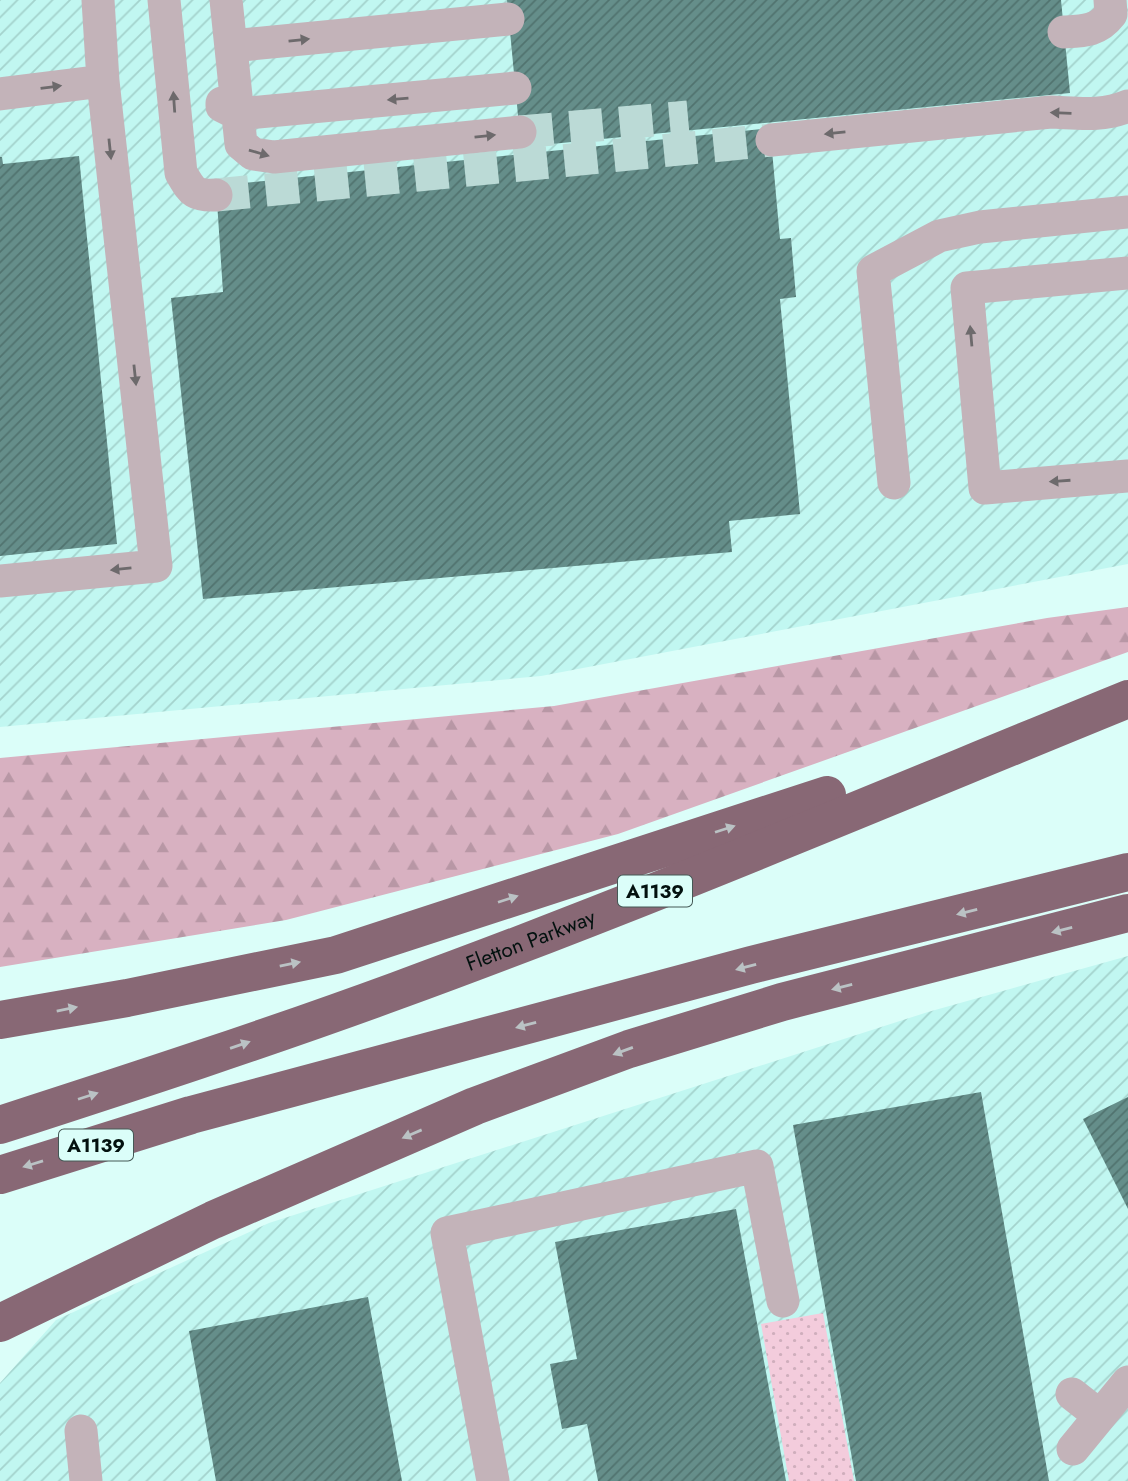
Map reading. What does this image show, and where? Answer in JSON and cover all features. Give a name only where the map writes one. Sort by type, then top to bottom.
[{"type":"highway","points":[[0,1020],[127,998],[336,955],[1128,699]]},
{"type":"highway","name":"Fletton Parkway","points":[[0,1125],[176,1068],[396,991],[670,884],[1128,699]]},
{"type":"highway","name":"A1139","points":[[0,1175],[191,1115],[724,972],[1128,872]]},
{"type":"highway","points":[[0,1323],[226,1215],[475,1106],[629,1049],[782,1002],[1128,913]]},
{"type":"street","points":[[0,581],[156,566],[103,81],[98,0]]},
{"type":"street","points":[[164,0],[181,173],[192,191],[202,195],[216,195]]},
{"type":"street","points":[[212,0],[222,106],[238,114],[515,88]]},
{"type":"street","points":[[226,0],[241,144],[253,154],[274,157],[520,132]]},
{"type":"street","points":[[1064,32],[1091,30],[1102,26],[1111,14],[1110,0]]},
{"type":"street","points":[[231,46],[509,19]]},
{"type":"street","points":[[0,94],[103,81]]},
{"type":"street","points":[[772,140],[1051,112],[1090,115],[1114,112],[1128,106]]},
{"type":"street","points":[[894,483],[873,271],[939,236],[981,227],[1128,212]]},
{"type":"street","points":[[1128,273],[967,288],[985,488],[1128,476]]},
{"type":"street","points":[[493,1481],[447,1233],[757,1166],[783,1301]]},
{"type":"street","points":[[1073,1449],[1128,1381]]},
{"type":"street","points":[[1072,1394],[1100,1416]]},
{"type":"street","points":[[81,1431],[86,1481]]},
{"type":"shaded area","points":[[0,0],[1128,0],[1128,564],[541,676],[0,727]]},
{"type":"shaded area","points":[[1128,956],[1128,1481],[0,1481],[0,1383],[56,1320],[269,1223],[928,1012]]},
{"type":"shaded area","points":[[823,1313],[854,1481],[789,1481],[761,1324]]},
{"type":"green space","points":[[1128,607],[1128,652],[618,834],[286,920],[0,967],[0,758],[554,706],[1047,618]]},
{"type":"building","points":[[507,0],[1061,0],[1070,93],[521,147]]},
{"type":"building","points":[[770,128],[780,239],[791,238],[796,297],[780,299],[800,514],[729,521],[732,552],[203,599],[171,298],[223,292],[216,186]]},
{"type":"building","points":[[79,156],[117,544],[0,556],[0,157],[3,164]]},
{"type":"building","points":[[981,1092],[1049,1481],[856,1481],[793,1125]]},
{"type":"building","points":[[1128,1097],[1128,1209],[1083,1119]]},
{"type":"building","points":[[736,1209],[786,1481],[598,1481],[587,1424],[562,1429],[550,1364],[577,1359],[555,1242]]},
{"type":"building","points":[[368,1297],[402,1481],[216,1481],[189,1331]]},
{"type":"tunnel","points":[[520,132],[688,117]]},
{"type":"tunnel","points":[[216,195],[772,140]]}]
